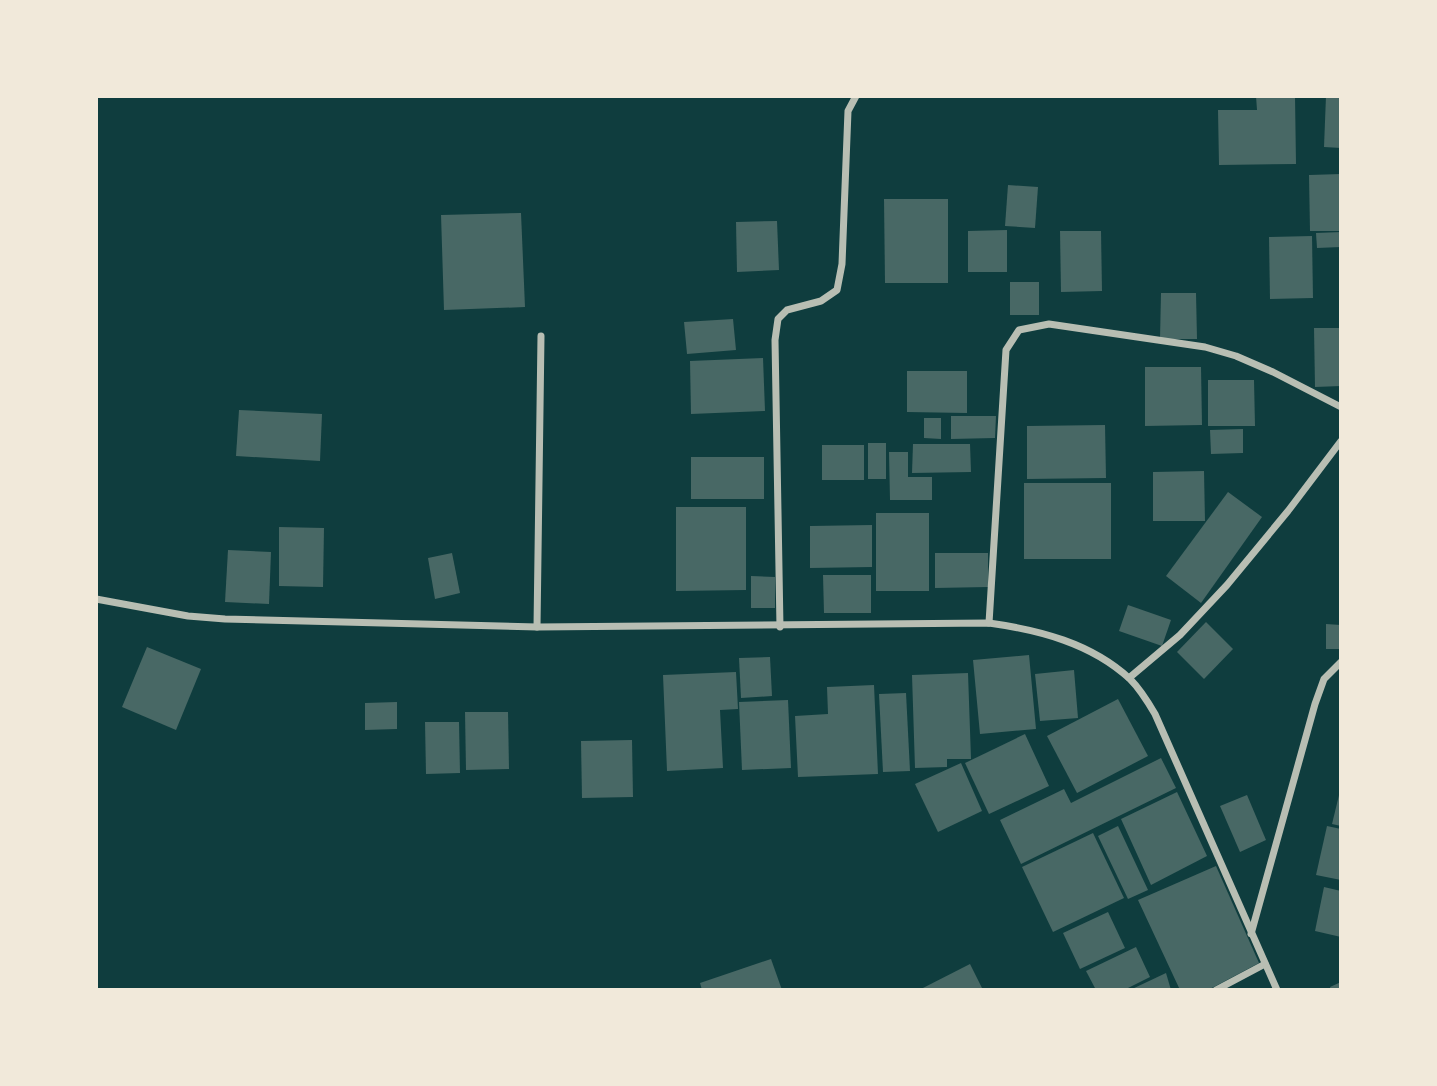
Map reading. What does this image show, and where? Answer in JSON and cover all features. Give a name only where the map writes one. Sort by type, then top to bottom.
[{"type":"street","points":[[780,627],[775,340],[778,319],[787,310],[821,300],[837,289],[842,264],[848,111],[856,96]]},
{"type":"street","points":[[989,623],[1006,351],[1019,330],[1049,324],[1205,347],[1236,356],[1273,372],[1341,407]]},
{"type":"street","points":[[537,627],[541,337]]},
{"type":"street","points":[[1129,678],[1180,635],[1227,585],[1341,441]]},
{"type":"street","points":[[96,599],[188,616],[225,619],[537,627],[780,627],[989,623],[1029,629],[1065,640],[1129,678],[1155,714],[1277,990]]},
{"type":"street","points":[[1251,934],[1315,704],[1324,679],[1341,662]]},
{"type":"street","points":[[1216,990],[1265,964]]},
{"type":"building","points":[[1256,96],[1295,96],[1296,164],[1219,165],[1218,110],[1257,110]]},
{"type":"building","points":[[1326,96],[1341,96],[1341,148],[1324,147]]},
{"type":"building","points":[[1341,174],[1341,231],[1310,231],[1309,175]]},
{"type":"building","points":[[1008,185],[1038,187],[1035,228],[1005,226]]},
{"type":"building","points":[[884,199],[948,199],[948,283],[885,283]]},
{"type":"building","points":[[521,213],[525,307],[444,310],[441,215]]},
{"type":"building","points":[[777,221],[779,270],[737,272],[736,222]]},
{"type":"building","points":[[1007,230],[1007,272],[968,272],[968,231]]},
{"type":"building","points":[[1060,231],[1101,231],[1102,291],[1061,292]]},
{"type":"building","points":[[1341,232],[1341,247],[1317,248],[1316,233]]},
{"type":"building","points":[[1312,236],[1313,298],[1270,299],[1269,237]]},
{"type":"building","points":[[1010,282],[1039,282],[1039,315],[1010,315]]},
{"type":"building","points":[[1161,293],[1196,293],[1197,339],[1160,339]]},
{"type":"building","points":[[733,319],[736,350],[687,354],[684,322]]},
{"type":"building","points":[[1314,328],[1341,328],[1341,386],[1315,387]]},
{"type":"building","points":[[763,358],[765,411],[691,414],[690,361]]},
{"type":"building","points":[[1145,367],[1201,367],[1202,425],[1145,426]]},
{"type":"building","points":[[907,371],[967,371],[967,413],[907,412]]},
{"type":"building","points":[[1208,380],[1254,380],[1255,426],[1208,426]]},
{"type":"building","points":[[239,410],[322,414],[320,461],[236,456]]},
{"type":"building","points":[[951,416],[996,416],[995,438],[951,439]]},
{"type":"building","points":[[924,418],[941,418],[941,439],[924,438]]},
{"type":"building","points":[[1105,425],[1106,478],[1027,479],[1027,426]]},
{"type":"building","points":[[1243,429],[1243,453],[1211,454],[1210,430]]},
{"type":"building","points":[[868,443],[886,443],[886,479],[868,479]]},
{"type":"building","points":[[913,444],[970,444],[971,472],[912,473]]},
{"type":"building","points":[[822,445],[864,445],[864,480],[822,480]]},
{"type":"building","points":[[889,452],[908,452],[908,477],[932,477],[932,500],[890,500]]},
{"type":"building","points":[[691,457],[764,457],[764,499],[691,499]]},
{"type":"building","points":[[1204,471],[1205,521],[1153,521],[1153,472]]},
{"type":"building","points":[[1024,483],[1111,483],[1111,559],[1024,559]]},
{"type":"building","points":[[1228,492],[1262,517],[1201,603],[1166,576]]},
{"type":"building","points":[[676,507],[746,507],[746,590],[676,591]]},
{"type":"building","points":[[876,513],[929,513],[929,591],[876,591]]},
{"type":"building","points":[[872,525],[872,567],[810,568],[810,526]]},
{"type":"building","points":[[279,527],[324,528],[323,587],[279,586]]},
{"type":"building","points":[[228,550],[271,552],[269,604],[225,602]]},
{"type":"building","points":[[452,553],[460,593],[435,599],[428,558]]},
{"type":"building","points":[[935,553],[988,553],[988,587],[935,588]]},
{"type":"building","points":[[823,575],[871,575],[871,613],[824,613]]},
{"type":"building","points":[[751,576],[775,577],[775,608],[751,608]]},
{"type":"building","points":[[1128,605],[1171,620],[1162,646],[1119,631]]},
{"type":"building","points":[[1206,622],[1233,649],[1204,679],[1177,652]]},
{"type":"building","points":[[1326,624],[1341,625],[1341,649],[1326,649]]},
{"type":"building","points":[[147,647],[201,669],[176,730],[122,707]]},
{"type":"building","points":[[1029,655],[1036,729],[980,734],[973,660]]},
{"type":"building","points":[[770,657],[772,696],[741,698],[739,658]]},
{"type":"building","points":[[1074,670],[1078,718],[1040,721],[1035,674]]},
{"type":"building","points":[[736,672],[738,709],[720,710],[723,768],[667,771],[663,675]]},
{"type":"building","points":[[968,673],[971,759],[947,759],[947,767],[915,768],[912,675]]},
{"type":"building","points":[[874,685],[878,774],[798,777],[795,716],[828,714],[827,687]]},
{"type":"building","points":[[906,693],[910,771],[883,772],[879,694]]},
{"type":"building","points":[[1118,699],[1148,756],[1077,793],[1047,736]]},
{"type":"building","points":[[788,700],[791,768],[742,770],[739,702]]},
{"type":"building","points":[[397,702],[397,729],[365,730],[365,703]]},
{"type":"building","points":[[465,712],[508,712],[509,769],[466,770]]},
{"type":"building","points":[[425,722],[459,722],[460,773],[426,774]]},
{"type":"building","points":[[1025,734],[1049,786],[989,814],[965,763]]},
{"type":"building","points":[[632,740],[633,797],[582,798],[581,741]]},
{"type":"building","points":[[1161,758],[1176,788],[1021,864],[1000,820],[1064,789],[1071,803]]},
{"type":"building","points":[[961,763],[982,811],[938,832],[915,784]]},
{"type":"building","points":[[1341,791],[1341,826],[1332,824]]},
{"type":"building","points":[[1177,792],[1207,856],[1151,885],[1121,819]]},
{"type":"building","points":[[1247,795],[1266,840],[1240,852],[1220,806]]},
{"type":"building","points":[[1118,826],[1148,890],[1128,899],[1098,836]]},
{"type":"building","points":[[1327,826],[1341,829],[1341,880],[1316,875]]},
{"type":"building","points":[[1093,833],[1124,898],[1053,932],[1022,867]]},
{"type":"building","points":[[1216,866],[1259,963],[1208,990],[1180,990],[1138,900]]},
{"type":"building","points":[[1324,887],[1341,891],[1341,937],[1315,931]]},
{"type":"building","points":[[1108,912],[1125,948],[1080,969],[1063,933]]},
{"type":"building","points":[[1136,947],[1150,977],[1124,990],[1096,990],[1086,971]]},
{"type":"building","points":[[771,959],[782,990],[702,990],[700,983]]},
{"type":"building","points":[[970,964],[983,990],[919,990]]},
{"type":"building","points":[[1166,973],[1171,990],[1130,990]]},
{"type":"building","points":[[1341,982],[1341,990],[1331,990],[1330,987]]}]
